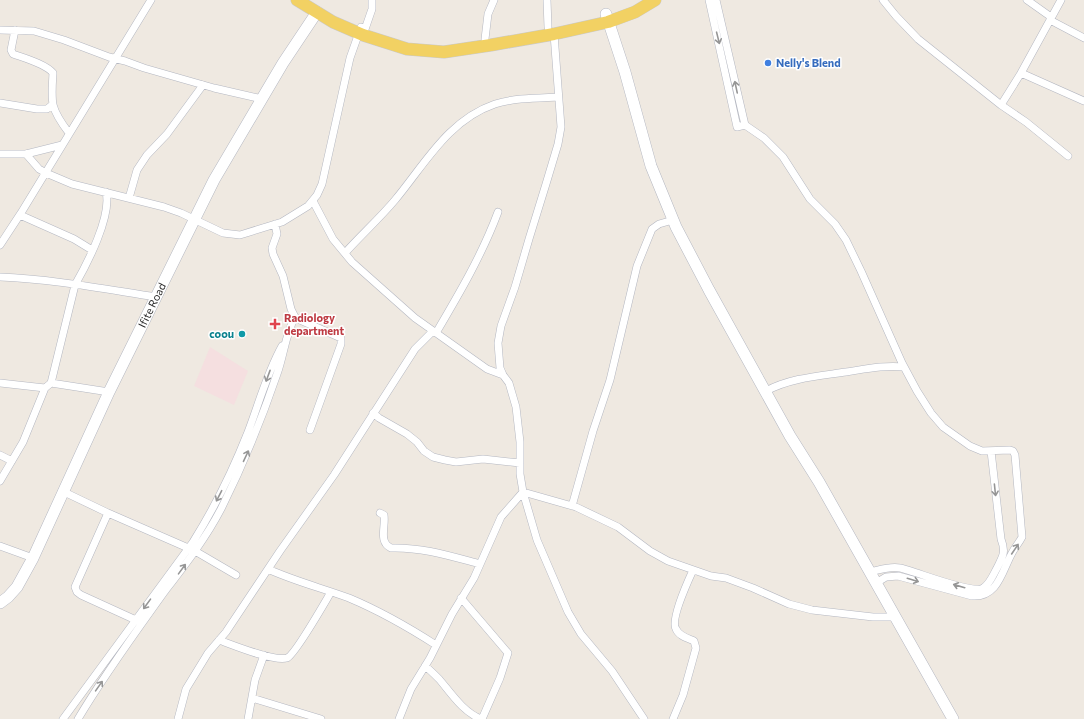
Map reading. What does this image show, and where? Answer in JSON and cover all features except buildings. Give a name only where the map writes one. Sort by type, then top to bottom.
[{"type":"main road","points":[[297,0],[333,22],[406,43],[420,45],[470,42],[485,38],[551,30]]},
{"type":"main road","points":[[306,0],[362,31],[407,49],[444,52],[492,45],[551,30],[635,12],[655,0]]},
{"type":"main road","points":[[607,18],[640,0]]},
{"type":"street","points":[[0,245],[46,173],[151,0]]},
{"type":"street","points":[[26,154],[32,162],[46,173],[72,184],[164,207],[181,213],[223,233],[240,235],[282,222],[300,211],[318,195],[326,172],[350,58],[372,9],[372,0]]},
{"type":"street","points":[[485,38],[488,14],[494,0]]},
{"type":"street","points":[[547,0],[561,128],[558,144],[515,287],[501,326],[498,343],[500,368],[509,383],[516,407],[523,492],[537,540],[568,612],[581,634],[612,671],[644,719]]},
{"type":"street","points":[[708,0],[741,126],[764,138],[782,157],[810,199],[835,224],[846,240],[898,356],[917,392],[931,413],[943,427],[970,446],[982,452],[1013,451],[1015,455],[1022,537],[996,586],[990,592],[980,597],[972,596],[898,576],[886,577],[876,582]]},
{"type":"street","points":[[716,0],[741,126]]},
{"type":"street","points":[[883,0],[918,39],[1068,156]]},
{"type":"street","points":[[1027,0],[1051,18],[1084,38]]},
{"type":"street","points":[[1001,105],[1021,73],[1061,0]]},
{"type":"street","name":"Ifite Road","points":[[0,603],[16,588],[32,558],[109,392],[214,180],[262,99],[317,12]]},
{"type":"street","points":[[607,18],[626,72],[651,166],[673,220],[709,290],[953,719]]},
{"type":"street","points":[[0,30],[34,31],[144,68],[203,85],[262,99]]},
{"type":"street","points":[[15,30],[11,50],[13,54],[44,66],[50,69],[53,73],[52,105],[60,121],[69,133]]},
{"type":"street","points":[[1021,73],[1084,101]]},
{"type":"street","points":[[129,198],[137,170],[147,155],[167,134],[203,85]]},
{"type":"street","points":[[345,253],[395,200],[450,130],[468,117],[494,104],[558,96]]},
{"type":"street","points":[[0,103],[37,109],[47,109],[52,105]]},
{"type":"street","points":[[0,154],[26,154],[62,145]]},
{"type":"street","points":[[0,481],[31,425],[48,386],[75,285],[83,272],[102,225],[108,203],[106,192]]},
{"type":"street","points":[[313,200],[334,239],[352,262],[381,289],[415,318],[487,369],[503,375]]},
{"type":"street","points":[[178,719],[186,689],[208,653],[219,640],[334,475],[415,349],[435,332],[475,266],[498,212]]},
{"type":"street","points":[[20,215],[74,239],[92,250]]},
{"type":"street","points":[[572,506],[593,431],[610,380],[637,266],[652,229],[659,224],[673,220]]},
{"type":"street","points":[[275,224],[277,234],[272,248],[272,254],[283,276],[290,309],[295,317],[341,338],[341,344],[310,430]]},
{"type":"street","points":[[0,277],[75,285],[156,297]]},
{"type":"street","points":[[64,719],[139,622],[221,510],[254,439],[280,367],[285,341],[295,317]]},
{"type":"street","points":[[890,366],[898,356]]},
{"type":"street","points":[[766,391],[790,382],[890,366],[904,367]]},
{"type":"street","points":[[0,383],[109,392]]},
{"type":"street","points":[[373,413],[407,434],[424,451],[439,458],[456,462],[483,458],[520,463]]},
{"type":"street","points":[[870,572],[889,567],[901,568],[966,588],[978,590],[983,589],[990,582],[1002,557],[1004,549],[1001,539],[991,451]]},
{"type":"street","points":[[0,454],[12,461]]},
{"type":"street","points":[[62,491],[108,514],[191,550],[236,574]]},
{"type":"street","points":[[523,492],[572,506],[618,526],[650,551],[668,561],[711,576],[726,578],[789,604],[812,610],[896,618]]},
{"type":"street","points":[[399,719],[411,690],[474,578],[501,517],[523,492]]},
{"type":"street","points":[[380,513],[384,515],[383,538],[386,546],[436,551],[480,564]]},
{"type":"street","points":[[108,514],[75,587],[77,592],[81,595],[139,622]]},
{"type":"street","points":[[0,546],[32,558]]},
{"type":"street","points":[[268,568],[285,577],[350,599],[379,612],[406,626],[436,645]]},
{"type":"street","points":[[673,719],[683,695],[696,648],[694,641],[685,638],[678,632],[674,624],[676,614],[693,570]]},
{"type":"street","points":[[219,640],[244,650],[264,655],[282,659],[289,657],[331,592]]},
{"type":"street","points":[[425,666],[438,678],[464,708],[474,716],[481,719],[500,678],[508,652],[462,598]]},
{"type":"street","points":[[78,719],[139,622]]},
{"type":"street","points":[[248,719],[255,680],[264,655]]},
{"type":"street","points":[[252,698],[320,719]]},
{"type":"shaded area","points":[[210,347],[248,371],[234,405],[194,386]]},
{"type":"place","name":"Nelly's Blend","points":[[768,63]]},
{"type":"place","name":"Radiology department","points":[[275,324]]},
{"type":"place","name":"coou","points":[[242,334]]}]
